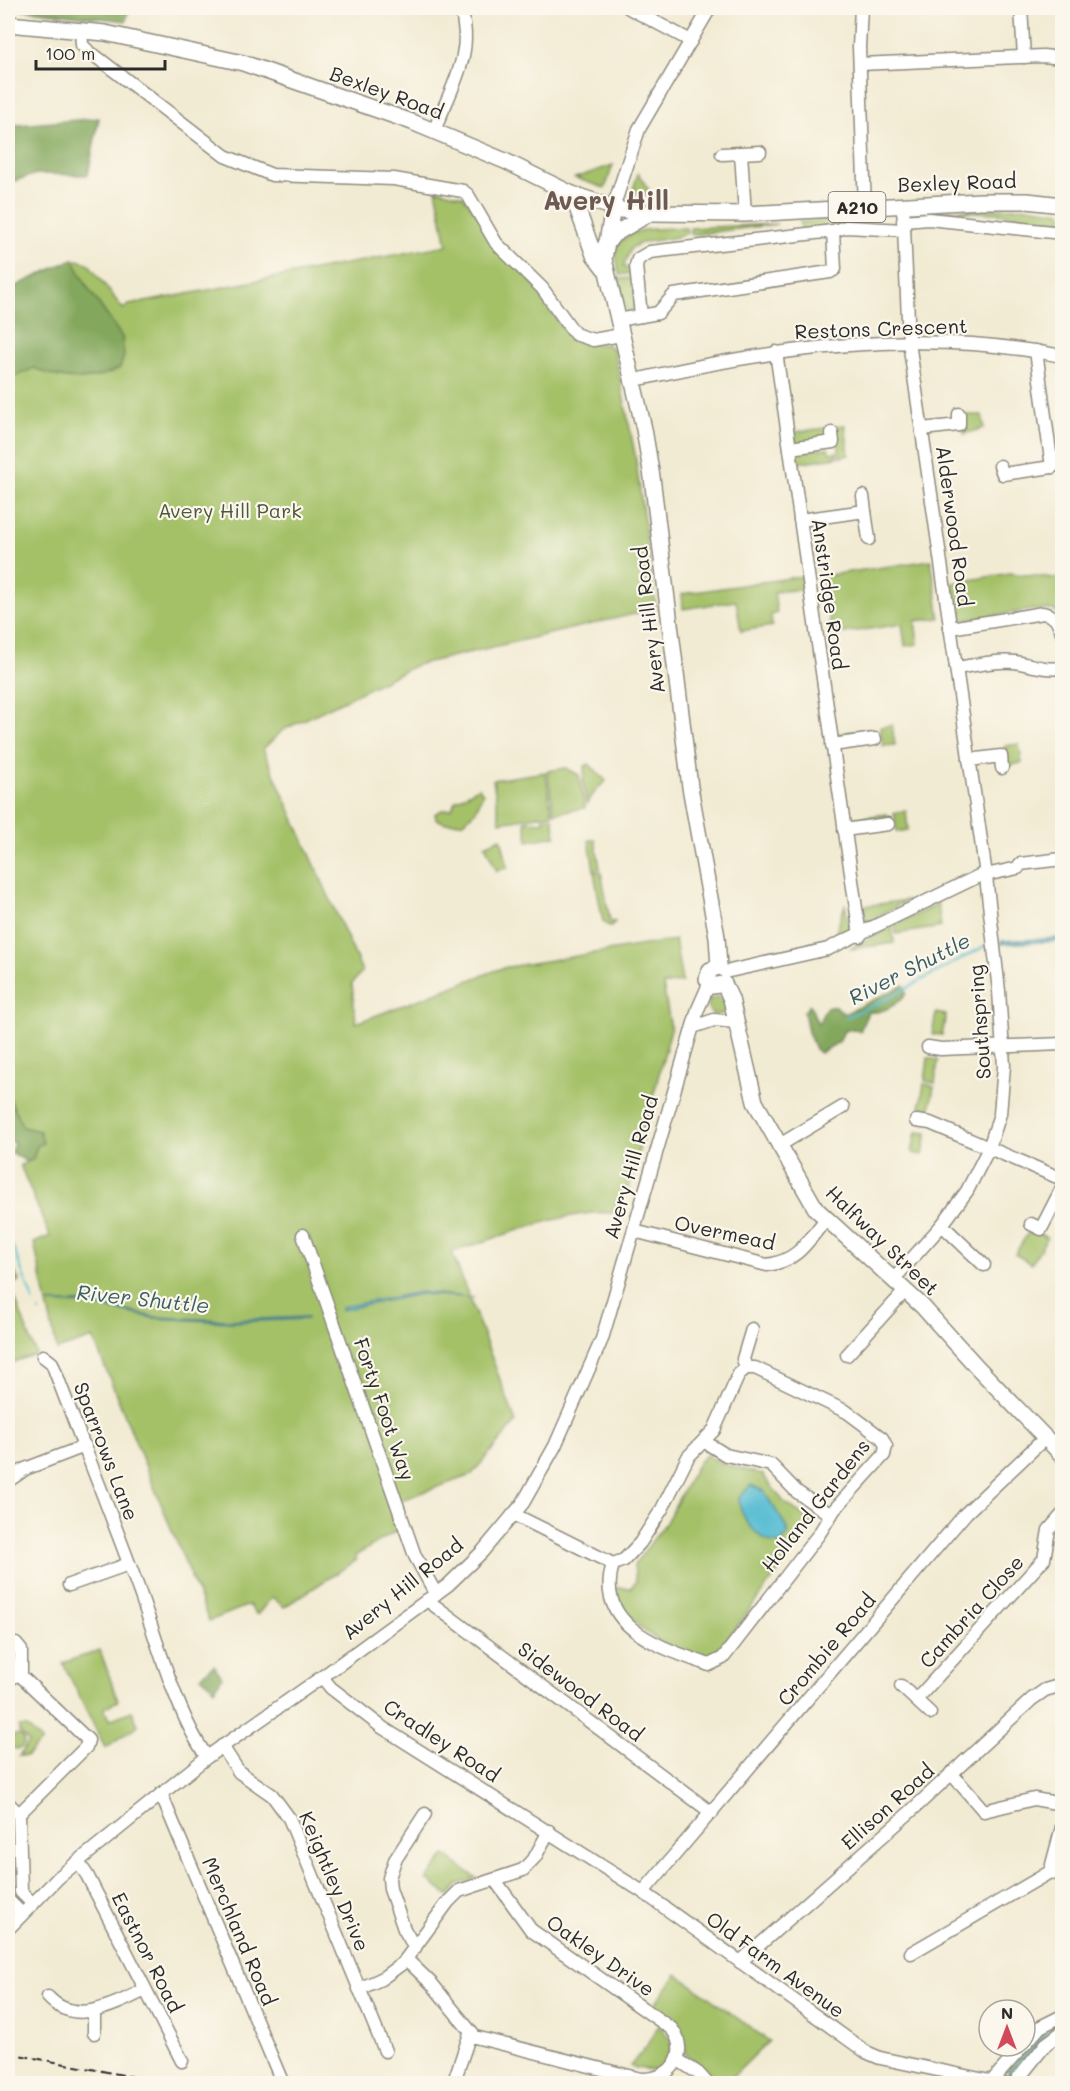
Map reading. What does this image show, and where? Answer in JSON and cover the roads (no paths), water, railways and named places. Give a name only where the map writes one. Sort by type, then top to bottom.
[{"type":"main road","name":"Bexley Road","points":[[8,24],[118,35],[243,63],[360,102],[505,161],[572,194],[613,208],[650,213],[744,214],[1004,201],[1062,205]]},
{"type":"main road","name":"Avery Hill Road","points":[[572,194],[594,255],[606,271]]},
{"type":"main road","name":"Avery Hill Road","points":[[613,208],[605,247],[606,271],[652,477],[690,787],[717,937],[719,977]]},
{"type":"main road","points":[[605,247],[613,235],[650,213]]},
{"type":"main road","name":"Halfway Street","points":[[719,977],[730,994],[750,1087],[778,1146],[816,1209],[899,1285],[1062,1455]]},
{"type":"street","points":[[434,131],[466,46],[466,24],[460,8]]},
{"type":"street","points":[[629,8],[691,40]]},
{"type":"street","points":[[613,208],[639,129],[710,8]]},
{"type":"street","points":[[861,8],[860,64],[866,207]]},
{"type":"street","points":[[1021,8],[1024,57]]},
{"type":"street","points":[[81,30],[82,45],[91,53],[225,156],[272,175],[394,179],[463,191],[468,195],[496,243],[542,288],[575,334],[592,340],[641,316],[658,313],[674,295],[831,272],[835,268],[833,231]]},
{"type":"street","points":[[860,64],[1024,57],[1062,58]]},
{"type":"street","points":[[722,153],[760,152]]},
{"type":"street","points":[[741,153],[744,214]]},
{"type":"street","name":"Alderwood Road","points":[[903,205],[909,342],[986,873]]},
{"type":"street","name":"Bexley Road","points":[[641,316],[636,266],[642,255],[690,247],[833,231],[846,227],[904,226],[929,219],[1062,233]]},
{"type":"street","name":"Restons Crescent","points":[[631,381],[776,352],[841,345],[909,342],[970,343],[1062,356]]},
{"type":"street","points":[[1036,351],[1052,467]]},
{"type":"street","name":"Anstridge Road","points":[[776,352],[860,936]]},
{"type":"street","name":"Alderwood Road","points":[[922,429],[960,425]]},
{"type":"street","points":[[789,448],[833,442]]},
{"type":"street","points":[[999,466],[1003,474],[1052,467],[1058,458],[1062,457]]},
{"type":"street","points":[[863,496],[869,539]]},
{"type":"street","points":[[800,520],[865,511]]},
{"type":"street","name":"Alderwood Road","points":[[950,628],[1043,614],[1052,615],[1057,620],[1062,633]]},
{"type":"street","points":[[956,668],[998,662],[1015,663],[1040,669],[1062,668]]},
{"type":"street","points":[[832,745],[875,739]]},
{"type":"street","points":[[969,760],[1001,756]]},
{"type":"street","points":[[844,830],[888,824]]},
{"type":"street","points":[[719,977],[812,954],[860,936],[986,873],[1018,868],[1020,864],[1062,859]]},
{"type":"street","name":"Southspring","points":[[847,1355],[967,1191],[989,1148],[1002,1098],[1004,1046],[986,873]]},
{"type":"street","name":"Avery Hill Road","points":[[8,1929],[78,1862],[207,1757],[431,1597],[474,1559],[523,1503],[555,1446],[602,1340],[702,996],[719,977]]},
{"type":"street","points":[[693,1027],[714,1020],[736,1022]]},
{"type":"street","points":[[928,1047],[941,1049],[1062,1044]]},
{"type":"street","points":[[778,1146],[843,1107]]},
{"type":"street","points":[[916,1121],[930,1123],[1062,1179]]},
{"type":"street","points":[[1041,1229],[1062,1188]]},
{"type":"street","name":"Overmead","points":[[634,1231],[766,1265],[782,1263],[793,1258],[826,1219]]},
{"type":"street","points":[[942,1225],[984,1265]]},
{"type":"street","name":"Forty Foot Way","points":[[303,1235],[431,1597]]},
{"type":"street","points":[[513,1514],[613,1564],[624,1560],[640,1543],[662,1509],[688,1458],[714,1430],[739,1374],[746,1368],[743,1359],[752,1329]]},
{"type":"street","name":"Sparrows Lane","points":[[43,1356],[52,1363],[172,1681],[195,1737],[207,1757]]},
{"type":"street","name":"Holland Gardens","points":[[613,1564],[608,1579],[616,1611],[621,1618],[658,1647],[708,1665],[715,1664],[723,1658],[753,1620],[831,1515],[884,1455],[886,1446],[882,1438],[819,1397],[755,1368],[746,1368]]},
{"type":"street","name":"Crombie Road","points":[[644,1892],[966,1512],[1046,1438]]},
{"type":"street","points":[[705,1442],[726,1455],[771,1466],[797,1491],[831,1515]]},
{"type":"street","points":[[8,1480],[25,1469],[85,1446]]},
{"type":"street","name":"Cambria Close","points":[[916,1700],[1044,1559],[1049,1530],[1062,1515]]},
{"type":"street","points":[[69,1585],[129,1563]]},
{"type":"street","name":"Sidewood Road","points":[[431,1597],[712,1813]]},
{"type":"street","name":"Cradley Road","points":[[322,1677],[331,1688],[383,1728],[547,1830]]},
{"type":"street","points":[[13,1678],[88,1740],[86,1747],[19,1814]]},
{"type":"street","name":"Ellison Road","points":[[740,1962],[1032,1699],[1044,1690],[1062,1685]]},
{"type":"street","points":[[901,1686],[930,1713]]},
{"type":"street","name":"Keightley Drive","points":[[222,1746],[239,1772],[272,1795],[289,1818],[386,2051]]},
{"type":"street","points":[[951,1773],[984,1811],[1034,1799],[1062,1804]]},
{"type":"street","name":"Merchland Road","points":[[161,1794],[283,2084]]},
{"type":"street","points":[[8,1803],[19,1814],[21,1892],[33,1904]]},
{"type":"street","points":[[415,1948],[404,1929],[390,1889],[390,1878],[395,1860],[425,1814]]},
{"type":"street","points":[[1050,1872],[1062,1827]]},
{"type":"street","points":[[359,1989],[388,1975],[406,1959],[448,1902],[459,1891],[523,1870],[535,1857],[547,1830]]},
{"type":"street","name":"Old Farm Avenue","points":[[547,1830],[644,1892],[866,2052],[880,2058],[998,2082]]},
{"type":"street","name":"Eastnor Road","points":[[78,1862],[182,2061]]},
{"type":"street","points":[[911,1953],[1050,1872],[1062,1875]]},
{"type":"street","name":"Oakley Drive","points":[[495,1880],[531,1930],[672,2029],[678,2041],[678,2060]]},
{"type":"street","points":[[8,1900],[22,1914]]},
{"type":"street","points":[[406,1959],[432,1984],[470,2034],[641,2079],[665,2075],[678,2060],[698,2073],[708,2084]]},
{"type":"street","points":[[48,1997],[61,2008],[94,2012],[145,1990]]},
{"type":"street","points":[[94,2012],[94,2033]]},
{"type":"street","points":[[1037,2030],[1062,2016]]},
{"type":"street","points":[[1014,2084],[1046,2044],[1062,2032]]},
{"type":"street","points":[[453,2084],[470,2034]]},
{"type":"street","points":[[998,2082],[1015,2058]]},
{"type":"water","points":[[1062,938],[1062,941],[1001,944],[1001,941]]},
{"type":"water","points":[[420,1292],[474,1298],[420,1294],[341,1310],[341,1307]]},
{"type":"water","name":"River Shuttle","points":[[49,1303],[93,1303],[154,1317],[229,1320],[307,1317],[307,1319],[231,1322],[153,1318],[92,1305]]},
{"type":"water","points":[[751,1485],[764,1491],[785,1525],[788,1535],[780,1544],[757,1534],[742,1513],[739,1497]]},
{"type":"waterway","name":"River Shuttle","points":[[846,1017],[877,1004],[985,946]]},
{"type":"waterway","points":[[8,1234],[34,1303]]},
{"type":"waterway","points":[[1008,2074],[1046,2033],[1062,2024]]},
{"type":"railway","points":[[8,2053],[170,2084]]},
{"type":"district","name":"Avery Hill","points":[[606,200]]},
{"type":"park label","name":"Avery Hill Park","points":[[230,510]]}]
